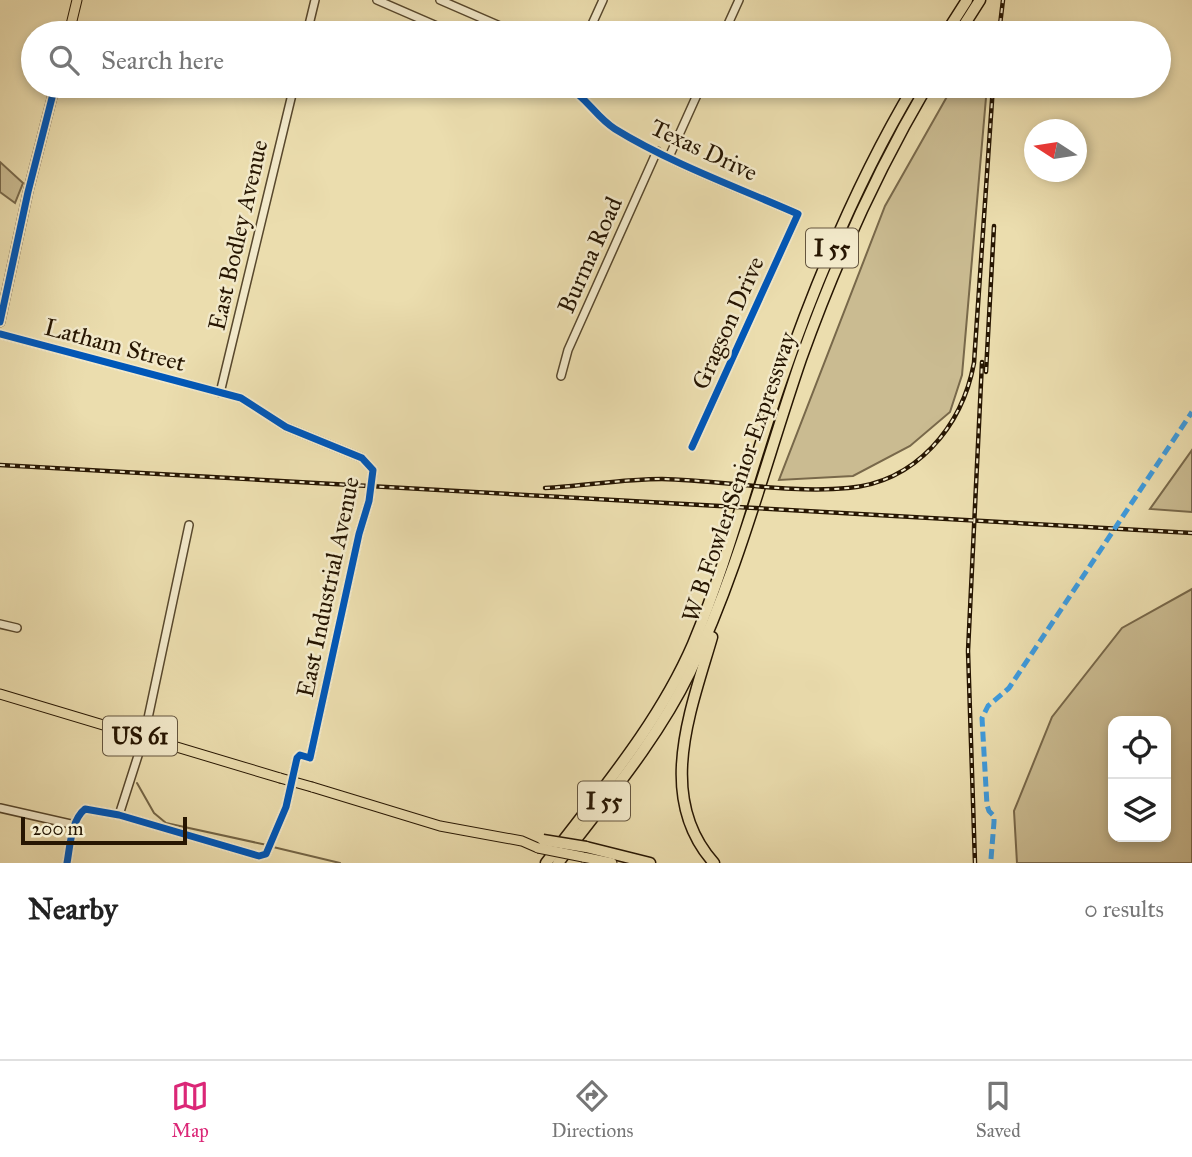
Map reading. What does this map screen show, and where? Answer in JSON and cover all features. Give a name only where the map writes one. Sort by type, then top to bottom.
[{"type":"highway","points":[[954,21],[967,0]]},
{"type":"highway","points":[[966,21],[979,0]]},
{"type":"highway","name":"W B Fowler Senior Expressway","points":[[546,863],[657,712],[692,645],[726,553],[781,380],[816,286],[848,211],[908,98]]},
{"type":"highway","name":"W B Fowler Senior Expressway","points":[[558,863],[650,741],[688,675],[722,602],[798,369],[830,282],[881,170],[920,98]]},
{"type":"highway","points":[[714,863],[691,827],[682,802],[681,763],[685,729],[722,602]]},
{"type":"highway","name":"US 61","points":[[540,844],[650,863]]},
{"type":"main road","points":[[71,21],[77,0]]},
{"type":"main road","points":[[0,322],[52,98]]},
{"type":"main road","name":"US 61","points":[[0,694],[440,826],[540,844]]},
{"type":"main road","name":"US 61","points":[[585,852],[612,863]]},
{"type":"street","points":[[310,21],[315,0]]},
{"type":"street","points":[[377,0],[425,21]]},
{"type":"street","points":[[440,0],[488,21]]},
{"type":"street","points":[[594,21],[603,0]]},
{"type":"street","points":[[729,21],[739,0]]},
{"type":"street","name":"East Bodley Avenue","points":[[220,393],[291,98]]},
{"type":"street","name":"Texas Drive","points":[[583,98],[613,128],[669,157],[798,214]]},
{"type":"street","points":[[669,157],[696,98]]},
{"type":"street","name":"Burma Road","points":[[561,376],[568,350],[657,151]]},
{"type":"street","name":"Gragson Drive","points":[[692,447],[798,214]]},
{"type":"street","name":"Latham Street","points":[[0,334],[220,393]]},
{"type":"street","name":"East Industrial Avenue","points":[[119,815],[259,856],[267,851],[286,807],[297,758],[300,755],[310,758],[359,534],[369,501],[373,470],[367,462],[354,454],[286,427],[241,398],[220,393]]},
{"type":"street","points":[[67,863],[80,812],[85,809],[119,815],[144,737],[189,525]]},
{"type":"street","points":[[0,624],[17,628]]},
{"type":"street","points":[[0,808],[75,825]]},
{"type":"shaded area","points":[[946,98],[986,98],[962,375],[950,412],[910,446],[853,476],[779,480],[885,206]]},
{"type":"shaded area","points":[[0,162],[23,183],[15,203],[0,192]]},
{"type":"shaded area","points":[[1192,450],[1192,512],[1150,509]]},
{"type":"shaded area","points":[[1192,589],[1192,863],[1017,863],[1014,811],[1052,717],[1122,628]]},
{"type":"waterway","points":[[137,783],[154,813],[166,823],[267,845]]},
{"type":"waterway","points":[[273,847],[340,863]]},
{"type":"railway","points":[[1000,21],[1003,0]]},
{"type":"railway","points":[[545,488],[662,479],[779,488],[848,488],[872,484],[915,463],[947,429],[959,409],[974,363],[992,98]]},
{"type":"railway","points":[[986,372],[994,226]]},
{"type":"railway","points":[[975,863],[968,651],[982,362]]},
{"type":"railway","points":[[0,465],[1192,533]]},
{"type":"marked path","points":[[991,859],[994,816],[987,805],[982,718],[988,706],[1009,688],[1192,412]]},
{"type":"cycle path","points":[[0,322],[52,98]]},
{"type":"cycle path","points":[[582,98],[615,129],[636,141],[798,214],[692,447]]},
{"type":"cycle path","points":[[0,334],[241,398],[286,427],[362,458],[373,470],[369,501],[359,534],[310,758],[300,755],[297,758],[286,807],[266,854],[259,856],[119,815],[85,809],[74,827],[67,863]]}]
